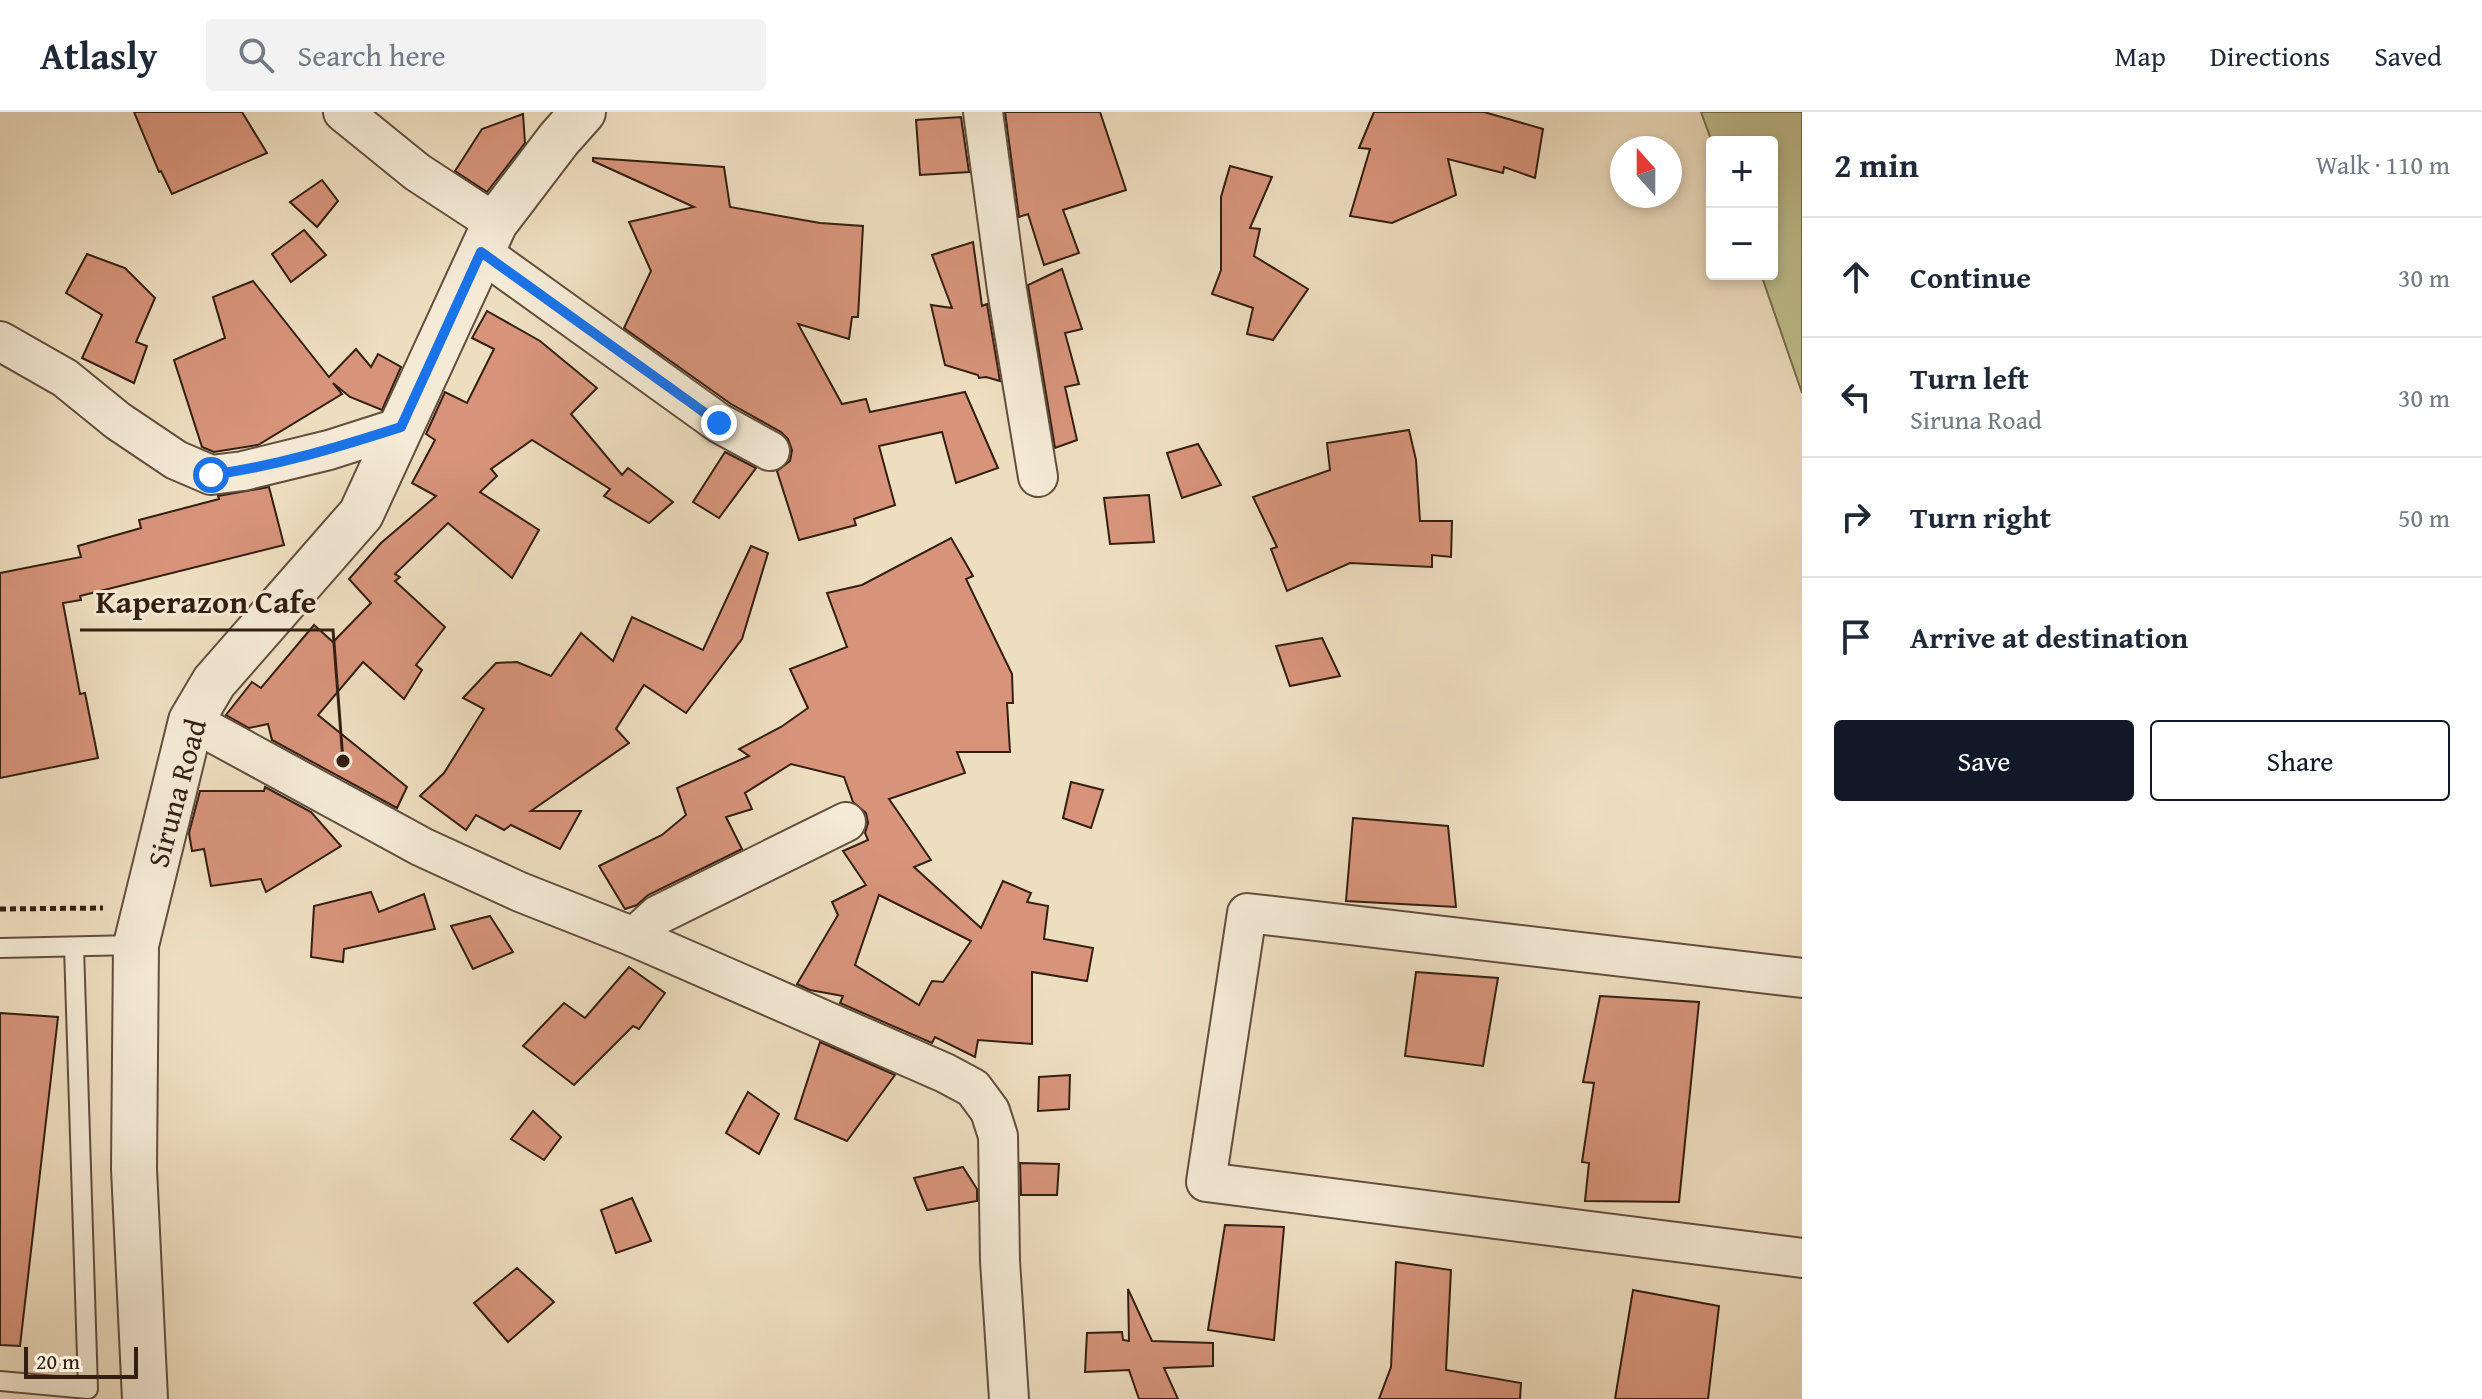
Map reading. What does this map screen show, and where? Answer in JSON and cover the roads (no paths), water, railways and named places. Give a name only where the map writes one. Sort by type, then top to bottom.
[{"type":"street","points":[[343,112],[417,172],[488,238],[719,423],[770,451]]},
{"type":"street","name":"Siruna Road","points":[[145,1399],[134,1169],[136,945],[191,721],[214,682],[361,514],[488,238],[559,139],[583,112]]},
{"type":"street","points":[[983,112],[1007,290],[1038,477]]},
{"type":"street","points":[[0,341],[65,378],[118,421],[176,460],[211,475],[243,471],[329,450],[401,427]]},
{"type":"street","points":[[191,721],[422,847],[520,892],[634,937],[945,1073],[973,1088],[990,1111],[998,1136],[1002,1306],[1009,1399]]},
{"type":"street","points":[[634,937],[658,915],[846,822]]},
{"type":"street","points":[[1802,978],[1247,913],[1206,1182],[1802,1258]]},
{"type":"lane","points":[[0,948],[136,945]]},
{"type":"lane","points":[[0,1381],[88,1394],[74,947]]},
{"type":"place","name":"Kaperazon Cafe","points":[[343,761]]}]
